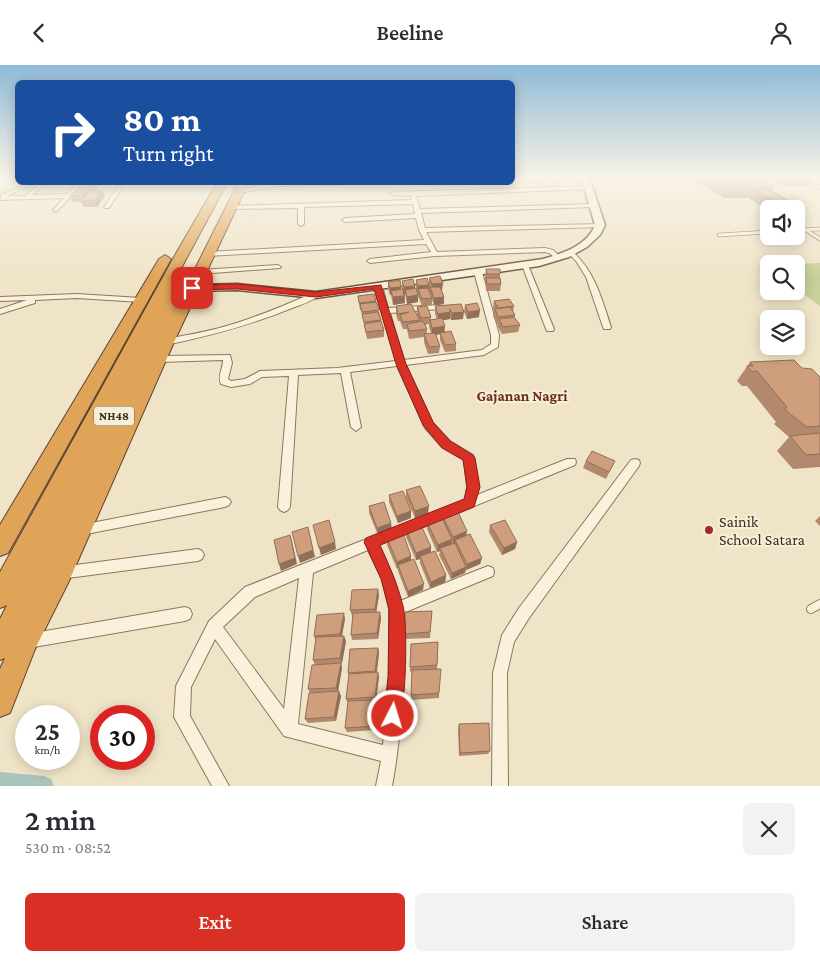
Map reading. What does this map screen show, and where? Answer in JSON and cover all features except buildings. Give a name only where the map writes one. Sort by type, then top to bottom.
[{"type":"highway","points":[[0,546],[141,300],[209,211]]},
{"type":"highway","name":"NH48","points":[[0,596],[184,250],[211,211]]},
{"type":"highway","name":"NH48","points":[[0,647],[216,211]]},
{"type":"highway","points":[[3,697],[26,642],[230,211]]},
{"type":"street","points":[[301,211],[301,224]]},
{"type":"street","points":[[417,211],[427,242],[435,254]]},
{"type":"street","points":[[345,220],[483,211]]},
{"type":"street","points":[[196,280],[237,287],[316,295],[526,265],[558,258],[583,246],[598,230],[600,225],[595,211]]},
{"type":"street","points":[[422,230],[600,225]]},
{"type":"street","points":[[208,254],[427,242]]},
{"type":"street","points":[[370,261],[435,254],[546,249],[558,258]]},
{"type":"street","points":[[571,253],[581,261],[587,271],[608,327]]},
{"type":"street","points":[[526,265],[550,329]]},
{"type":"street","points":[[196,280],[278,267]]},
{"type":"street","points":[[163,350],[227,357],[229,360],[223,378],[224,382],[231,384],[247,382],[260,374],[345,371],[484,352],[495,345],[495,335],[478,272]]},
{"type":"street","points":[[378,286],[401,364],[429,425],[446,444],[469,458],[473,487],[470,503]]},
{"type":"street","points":[[0,299],[77,295],[141,300]]},
{"type":"street","points":[[163,350],[263,318],[316,295]]},
{"type":"street","points":[[0,312],[42,296]]},
{"type":"street","points":[[385,311],[439,307]]},
{"type":"street","points":[[345,371],[356,427]]},
{"type":"street","points":[[284,507],[294,373]]},
{"type":"street","points":[[221,786],[182,717],[184,686],[214,626],[250,592],[571,462]]},
{"type":"street","points":[[500,786],[500,673],[507,640],[524,613],[635,463]]},
{"type":"street","points":[[80,530],[225,502]]},
{"type":"street","points":[[371,542],[388,579],[396,609],[396,677],[390,755],[384,786]]},
{"type":"street","points":[[60,573],[198,555]]},
{"type":"street","points":[[290,730],[307,568]]},
{"type":"street","points":[[396,609],[488,573]]},
{"type":"street","points":[[26,642],[185,614]]},
{"type":"street","points":[[214,626],[290,730],[390,755]]},
{"type":"lane","points":[[806,230],[820,229]]},
{"type":"lane","points":[[806,230],[820,239]]},
{"type":"lane","points":[[720,235],[760,233]]},
{"type":"lane","points":[[811,609],[820,604]]},
{"type":"green space","points":[[820,263],[820,306],[805,295],[805,264]]},
{"type":"waterway","points":[[0,781],[44,786]]},
{"type":"place","name":"Sainik School Satara","points":[[709,530]]},
{"type":"district","name":"Gajanan Nagri","points":[[522,396]]},
{"type":"route","points":[[192,288],[237,287],[316,295],[378,286],[401,364],[429,425],[446,444],[469,458],[473,487],[470,503],[371,542],[388,579],[396,609],[396,677],[393,716]]}]
